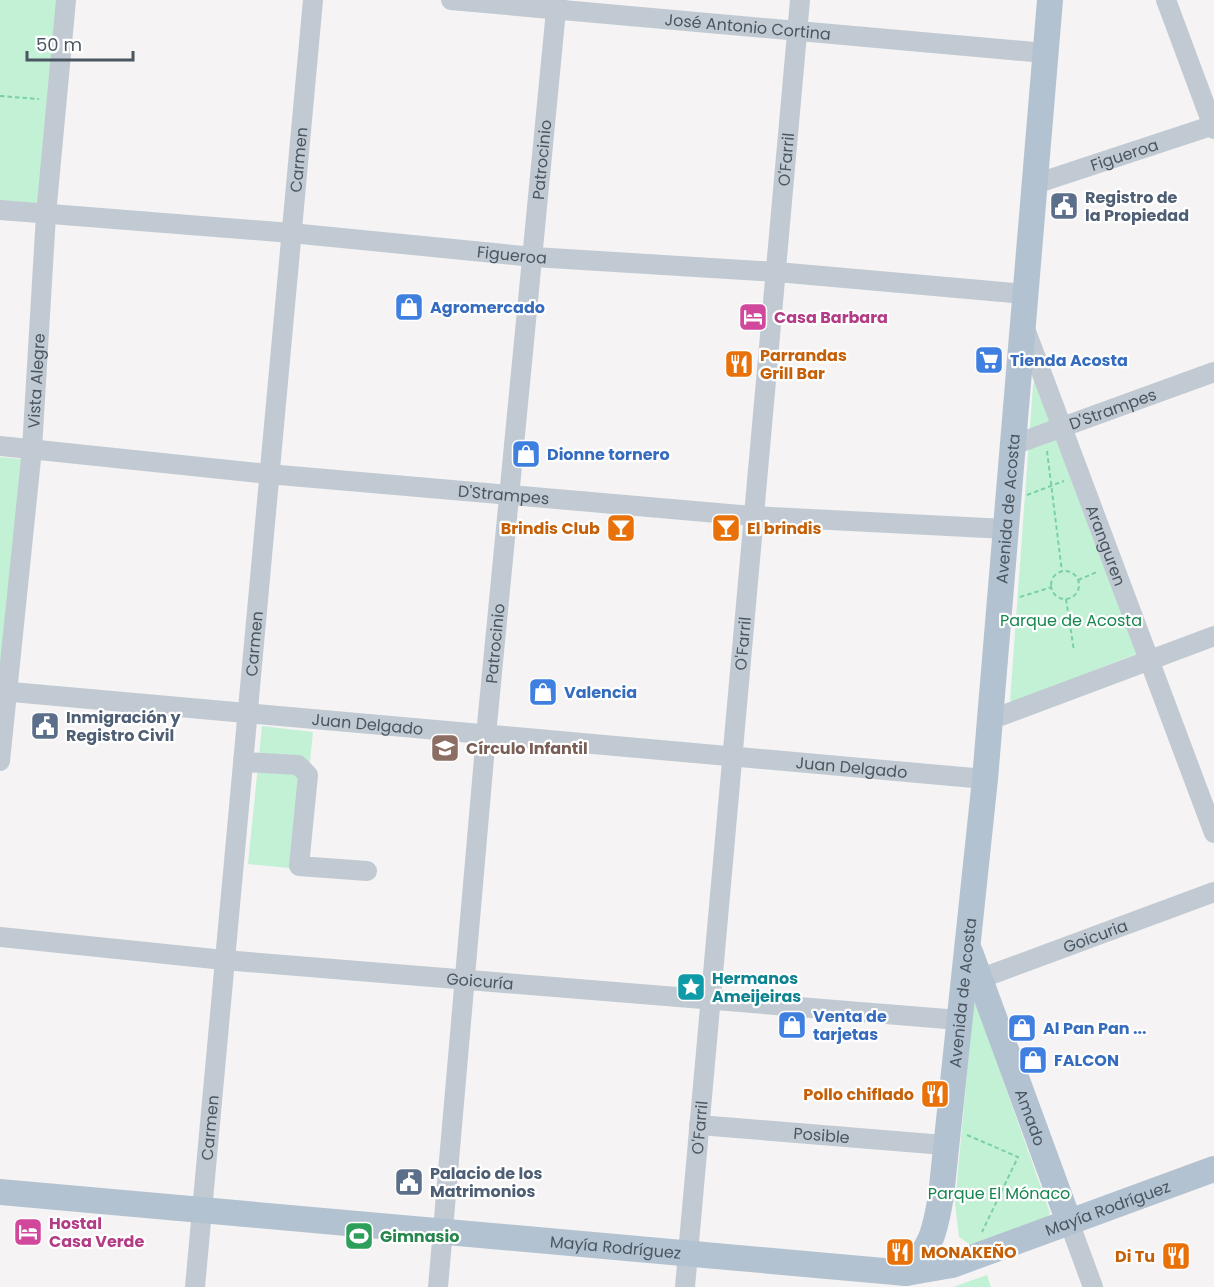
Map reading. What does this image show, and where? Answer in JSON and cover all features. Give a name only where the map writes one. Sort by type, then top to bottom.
[{"type":"main road","name":"Avenida de Acosta","points":[[906,1273],[926,1252],[934,1233],[953,1139],[958,1020],[986,779],[1050,0]]},
{"type":"main road","name":"Amado","points":[[968,945],[1070,1222]]},
{"type":"main road","name":"Mayía Rodríguez","points":[[0,1192],[444,1230],[906,1273],[933,1278],[969,1259],[1214,1169]]},
{"type":"main road","name":"Avenida de Acosta","points":[[941,1196],[952,1245],[958,1254],[969,1259]]},
{"type":"street","name":"Vista Alegre","points":[[0,761],[4,691],[32,449],[46,215],[66,0]]},
{"type":"street","name":"Carmen","points":[[195,1287],[313,0]]},
{"type":"street","name":"José Antonio Cortina","points":[[451,0],[556,4],[798,31],[1045,53]]},
{"type":"street","name":"O'Farril","points":[[685,1287],[730,757],[777,272],[800,0]]},
{"type":"street","points":[[1166,0],[1214,126]]},
{"type":"street","name":"Patrocinio","points":[[438,1287],[486,735],[534,256],[556,4]]},
{"type":"street","name":"Figueroa","points":[[1035,184],[1214,126]]},
{"type":"street","name":"Figueroa","points":[[0,210],[291,233],[534,256],[777,272],[1026,294]]},
{"type":"street","name":"Aranguren","points":[[1023,324],[1214,833]]},
{"type":"street","name":"D'Strampes","points":[[1013,445],[1214,372]]},
{"type":"street","name":"D'Strampes","points":[[0,446],[268,474],[753,516],[1006,529]]},
{"type":"street","points":[[990,720],[1214,636]]},
{"type":"street","name":"Juan Delgado","points":[[4,691],[986,779]]},
{"type":"street","points":[[243,762],[298,765],[308,775],[299,866],[367,871]]},
{"type":"street","name":"Goicuria","points":[[979,979],[1214,892]]},
{"type":"street","name":"Goicuría","points":[[0,937],[465,981],[958,1020]]},
{"type":"street","name":"Posible","points":[[699,1125],[953,1139]]},
{"type":"street","name":"Amado","points":[[1070,1222],[1093,1287]]},
{"type":"path","points":[[0,96],[57,100]]},
{"type":"path","points":[[1047,451],[1062,572]]},
{"type":"path","points":[[1025,496],[1068,479]]},
{"type":"path","points":[[1078,580],[1102,571]]},
{"type":"path","points":[[1062,572],[1071,573],[1078,580],[1077,592],[1066,599],[1055,594],[1052,587],[1054,577],[1062,572]]},
{"type":"path","points":[[1017,598],[1052,587]]},
{"type":"path","points":[[1066,599],[1074,651]]},
{"type":"path","points":[[953,1139],[1018,1157],[969,1259]]},
{"type":"green space","points":[[0,0],[66,0],[46,215],[0,210]]},
{"type":"green space","name":"Parque de Acosta","points":[[1035,381],[1139,653],[1010,701],[1033,385]]},
{"type":"green space","points":[[0,457],[22,459],[0,686]]},
{"type":"green space","points":[[262,726],[313,732],[299,869],[248,864]]},
{"type":"green space","name":"Parque El Mónaco","points":[[974,998],[1050,1213],[1048,1217],[972,1246],[959,1237],[955,1203]]},
{"type":"green space","points":[[987,1275],[991,1287],[953,1287]]},
{"type":"place","name":"Registro de la Propiedad","points":[[1064,206]]},
{"type":"place","name":"Agromercado","points":[[409,307]]},
{"type":"place","name":"Casa Barbara","points":[[753,317]]},
{"type":"place","name":"Tienda Acosta","points":[[989,360]]},
{"type":"place","name":"Parrandas Grill Bar","points":[[739,364]]},
{"type":"place","name":"Dionne tornero","points":[[526,454]]},
{"type":"place","name":"Brindis Club","points":[[621,528]]},
{"type":"place","name":"El brindis","points":[[726,528]]},
{"type":"place","name":"Valencia","points":[[543,692]]},
{"type":"place","name":"Inmigración y Registro Civil","points":[[45,726]]},
{"type":"place","name":"Círculo Infantil","points":[[445,748]]},
{"type":"place","name":"Hermanos Ameijeiras","points":[[691,987]]},
{"type":"place","name":"Venta de tarjetas","points":[[792,1025]]},
{"type":"place","name":"Al Pan Pan ...","points":[[1022,1028]]},
{"type":"place","name":"FALCON","points":[[1033,1060]]},
{"type":"place","name":"Pollo chiflado","points":[[935,1094]]},
{"type":"place","name":"Palacio de los Matrimonios","points":[[409,1182]]},
{"type":"place","name":"Hostal Casa Verde","points":[[28,1232]]},
{"type":"place","name":"Gimnasio","points":[[359,1236]]},
{"type":"place","name":"MONAKEÑO","points":[[900,1252]]},
{"type":"place","name":"Di Tu","points":[[1176,1256]]}]
